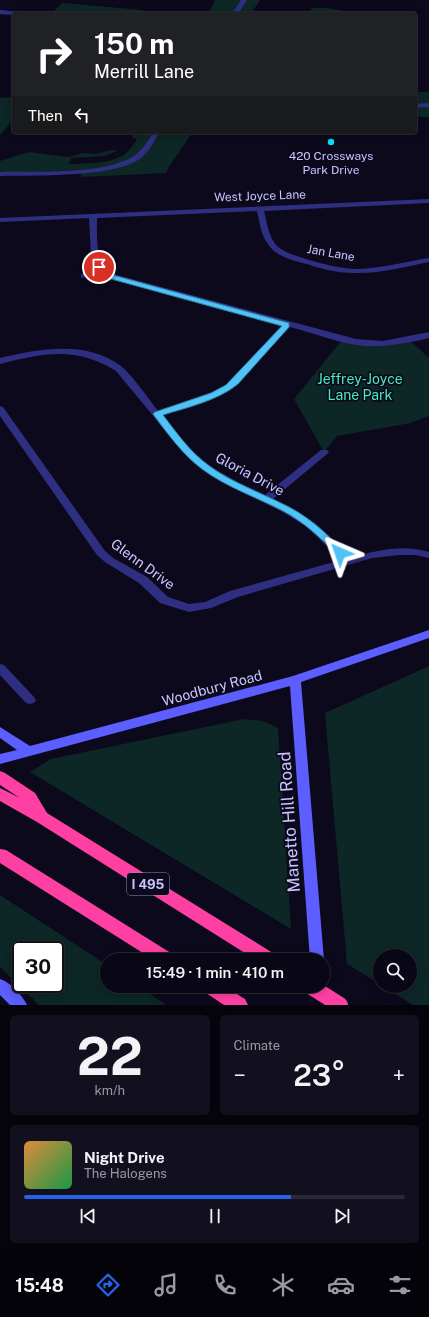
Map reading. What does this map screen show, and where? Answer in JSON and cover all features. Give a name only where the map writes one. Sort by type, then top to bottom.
[{"type":"highway","points":[[0,777],[30,797],[42,818]]},
{"type":"highway","name":"I 495","points":[[0,794],[42,818],[259,953]]},
{"type":"highway","points":[[0,855],[157,953]]},
{"type":"highway","points":[[220,993],[239,1005]]},
{"type":"highway","points":[[321,993],[340,1005]]},
{"type":"main road","name":"Woodbury Road","points":[[0,759],[295,680],[429,634]]},
{"type":"main road","name":"Manetto Hill Road","points":[[295,680],[316,953]]},
{"type":"main road","points":[[0,732],[29,752]]},
{"type":"main road","points":[[0,985],[20,1005]]},
{"type":"main road","points":[[319,993],[320,1005]]},
{"type":"street","points":[[236,12],[244,0]]},
{"type":"street","points":[[0,12],[12,13]]},
{"type":"street","points":[[417,106],[429,105]]},
{"type":"street","points":[[0,174],[106,168],[121,164],[141,154],[156,134]]},
{"type":"street","name":"West Joyce Lane","points":[[0,220],[429,201]]},
{"type":"street","name":"Jan Lane","points":[[260,208],[270,243],[285,255],[298,260],[353,271],[369,270],[429,260]]},
{"type":"street","points":[[93,215],[95,253],[101,272],[106,275],[342,340],[368,344],[392,343],[429,335]]},
{"type":"street","points":[[84,276],[101,272]]},
{"type":"street","points":[[158,414],[214,395],[229,387],[287,325]]},
{"type":"street","name":"Gloria Drive","points":[[0,361],[49,351],[70,351],[101,358],[119,369],[158,414],[182,445],[204,466],[224,479],[287,510],[311,525],[348,561]]},
{"type":"street","name":"Glenn Drive","points":[[0,409],[102,553],[109,560],[143,580],[164,600],[189,608],[207,605],[234,594],[348,561],[388,552],[406,551],[429,555]]},
{"type":"street","points":[[266,500],[324,452]]},
{"type":"street","points":[[0,668],[30,700]]},
{"type":"green space","points":[[215,0],[260,0],[252,12],[209,12]]},
{"type":"green space","points":[[62,3],[143,10],[142,12],[53,12]]},
{"type":"green space","points":[[312,8],[327,8],[344,11],[309,12]]},
{"type":"green space","points":[[417,92],[429,92],[429,117],[417,117]]},
{"type":"green space","points":[[12,97],[12,121],[0,135],[0,98]]},
{"type":"green space","points":[[134,134],[192,134],[166,173],[81,177],[81,170],[0,174],[0,161],[29,152],[68,157],[83,153],[96,154],[112,150],[117,151],[104,156],[70,158],[71,161],[68,164],[105,162],[119,158],[125,154],[137,139],[132,137]]},
{"type":"green space","name":"Jeffrey-Joyce Lane Park","points":[[342,340],[356,342],[409,340],[429,358],[429,416],[411,423],[337,436],[324,452],[294,399]]},
{"type":"green space","points":[[429,666],[429,1005],[413,1005],[394,993],[417,993],[417,949],[373,949],[373,980],[347,964],[325,713]]},
{"type":"green space","points":[[244,719],[263,721],[278,728],[291,929],[30,772],[51,759]]},
{"type":"green space","points":[[0,895],[100,960],[100,993],[148,993],[166,1005],[39,1005],[27,993],[64,993],[64,941],[12,941],[12,979],[0,967]]},
{"type":"place","name":"420 Crossways Park Drive","points":[[331,142]]},
{"type":"route","points":[[99,267],[101,272],[106,275],[128,282],[287,325],[229,387],[214,395],[158,414],[182,445],[204,466],[224,479],[287,510],[311,525],[340,553]]}]
